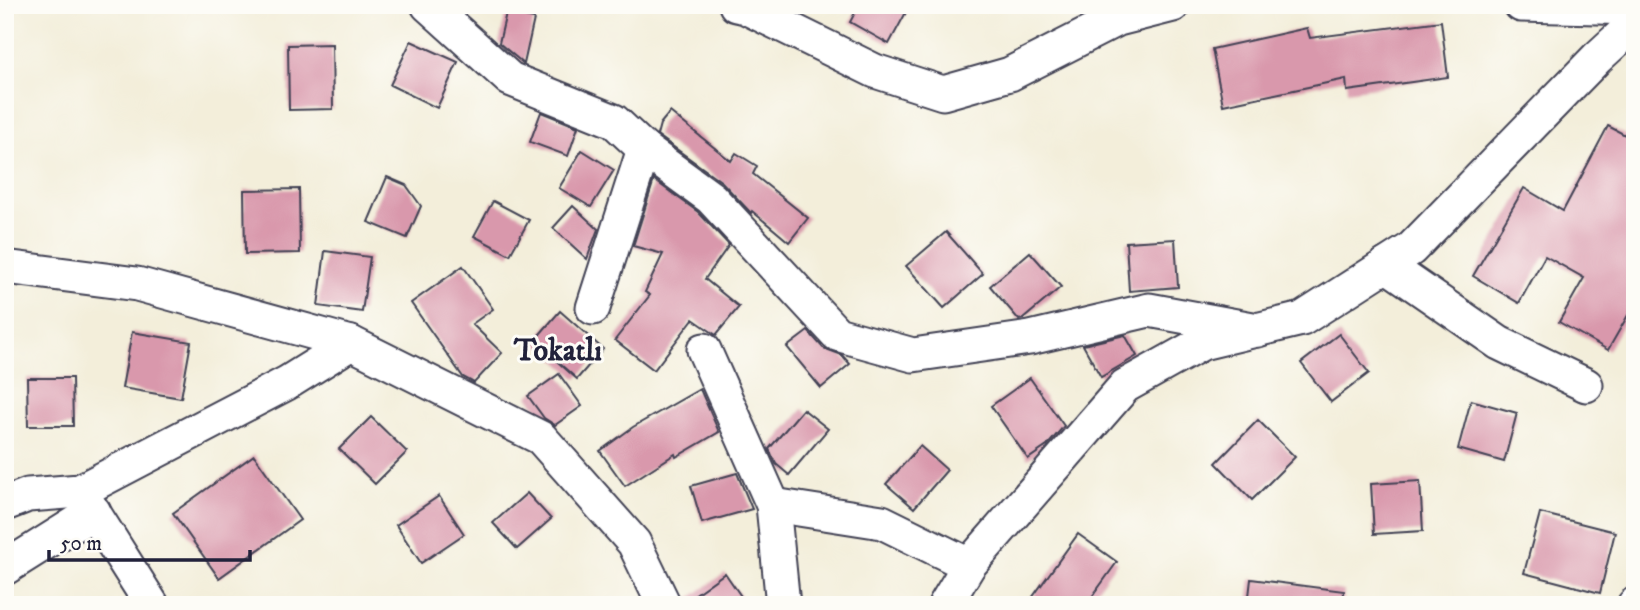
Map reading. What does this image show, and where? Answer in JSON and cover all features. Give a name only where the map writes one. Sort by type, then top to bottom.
[{"type":"street","points":[[428,5],[510,79],[614,121],[644,149],[711,198],[837,334],[913,355],[1030,338],[1149,310],[1258,330]]},
{"type":"street","points":[[736,5],[875,71],[943,93],[1010,74],[1118,19],[1173,5]]},
{"type":"street","points":[[1521,5],[1635,8]]},
{"type":"street","points":[[945,605],[970,565],[1125,386],[1202,343],[1302,320],[1410,249],[1597,58],[1635,23]]},
{"type":"street","points":[[593,308],[644,149]]},
{"type":"street","points":[[1386,265],[1499,343],[1586,385]]},
{"type":"street","points":[[5,267],[137,284],[351,343],[541,439],[634,543],[664,605]]},
{"type":"street","points":[[5,568],[87,501],[351,343]]},
{"type":"street","points":[[704,350],[774,505],[783,605]]},
{"type":"street","points":[[5,504],[28,495],[87,501]]},
{"type":"street","points":[[87,501],[152,605]]},
{"type":"street","points":[[774,505],[882,522],[970,565]]},
{"type":"building","points":[[859,5],[910,5],[889,44],[850,22]]},
{"type":"building","points":[[506,13],[534,19],[524,64],[499,43]]},
{"type":"building","points":[[1441,21],[1448,77],[1347,91],[1346,79],[1223,105],[1212,49],[1307,28],[1310,38]]},
{"type":"building","points":[[411,41],[458,62],[437,108],[390,85]]},
{"type":"building","points":[[332,44],[333,109],[289,110],[288,45]]},
{"type":"building","points":[[541,112],[578,127],[568,156],[530,142]]},
{"type":"building","points":[[670,112],[731,161],[736,153],[757,166],[753,174],[808,218],[789,242],[752,211],[751,213],[722,182],[657,135],[660,124]]},
{"type":"building","points":[[1608,126],[1635,140],[1635,303],[1608,350],[1559,322],[1584,278],[1545,256],[1519,303],[1473,276],[1524,188],[1563,211]]},
{"type":"building","points":[[582,150],[614,170],[591,207],[559,188]]},
{"type":"building","points":[[387,177],[406,185],[421,206],[407,238],[368,222]]},
{"type":"building","points":[[654,180],[698,212],[729,245],[705,279],[739,307],[716,335],[693,319],[654,370],[615,340],[650,295],[645,292],[663,254],[633,246]]},
{"type":"building","points":[[299,189],[300,253],[245,254],[244,190]]},
{"type":"building","points":[[493,201],[529,220],[510,255],[474,236]]},
{"type":"building","points":[[573,206],[598,229],[587,259],[553,228]]},
{"type":"building","points":[[946,232],[983,274],[944,308],[906,266]]},
{"type":"building","points":[[1175,239],[1178,287],[1129,291],[1126,242]]},
{"type":"building","points":[[325,251],[370,257],[362,312],[318,306]]},
{"type":"building","points":[[1030,252],[1061,287],[1019,320],[990,286]]},
{"type":"building","points":[[463,266],[493,309],[472,324],[502,353],[474,383],[463,377],[411,303]]},
{"type":"building","points":[[560,311],[603,349],[577,379],[534,341]]},
{"type":"building","points":[[808,331],[823,348],[842,355],[850,364],[821,388],[787,347]]},
{"type":"building","points":[[132,332],[191,342],[181,398],[122,388]]},
{"type":"building","points":[[1339,334],[1369,373],[1331,402],[1301,363]]},
{"type":"building","points":[[1125,335],[1137,356],[1101,377],[1083,345]]},
{"type":"building","points":[[559,374],[582,406],[555,425],[544,418],[528,396]]},
{"type":"building","points":[[27,378],[72,378],[73,426],[28,426]]},
{"type":"building","points":[[1030,378],[1064,426],[1047,446],[1028,459],[991,406]]},
{"type":"building","points":[[700,389],[719,432],[676,457],[675,454],[625,486],[600,451],[633,427]]},
{"type":"building","points":[[1471,400],[1517,413],[1504,462],[1458,449]]},
{"type":"building","points":[[803,409],[828,429],[789,475],[776,464],[769,449]]},
{"type":"building","points":[[371,417],[407,452],[375,484],[339,449]]},
{"type":"building","points":[[1258,420],[1295,457],[1252,500],[1216,463]]},
{"type":"building","points":[[920,446],[947,470],[914,508],[886,484]]},
{"type":"building","points":[[254,455],[300,520],[219,578],[173,513]]},
{"type":"building","points":[[737,473],[752,509],[702,523],[691,486]]},
{"type":"building","points":[[1420,481],[1423,531],[1374,534],[1371,484]]},
{"type":"building","points":[[527,493],[551,519],[517,549],[493,523]]},
{"type":"building","points":[[439,496],[464,534],[421,563],[396,525]]},
{"type":"building","points":[[1540,513],[1615,532],[1600,593],[1524,573]]},
{"type":"building","points":[[1078,534],[1117,562],[1086,605],[1027,605]]},
{"type":"building","points":[[725,573],[747,605],[683,605],[683,603]]},
{"type":"building","points":[[1251,579],[1344,591],[1343,605],[1248,605]]},
{"type":"district","name":"Tokatlı","points":[[558,350]]}]
